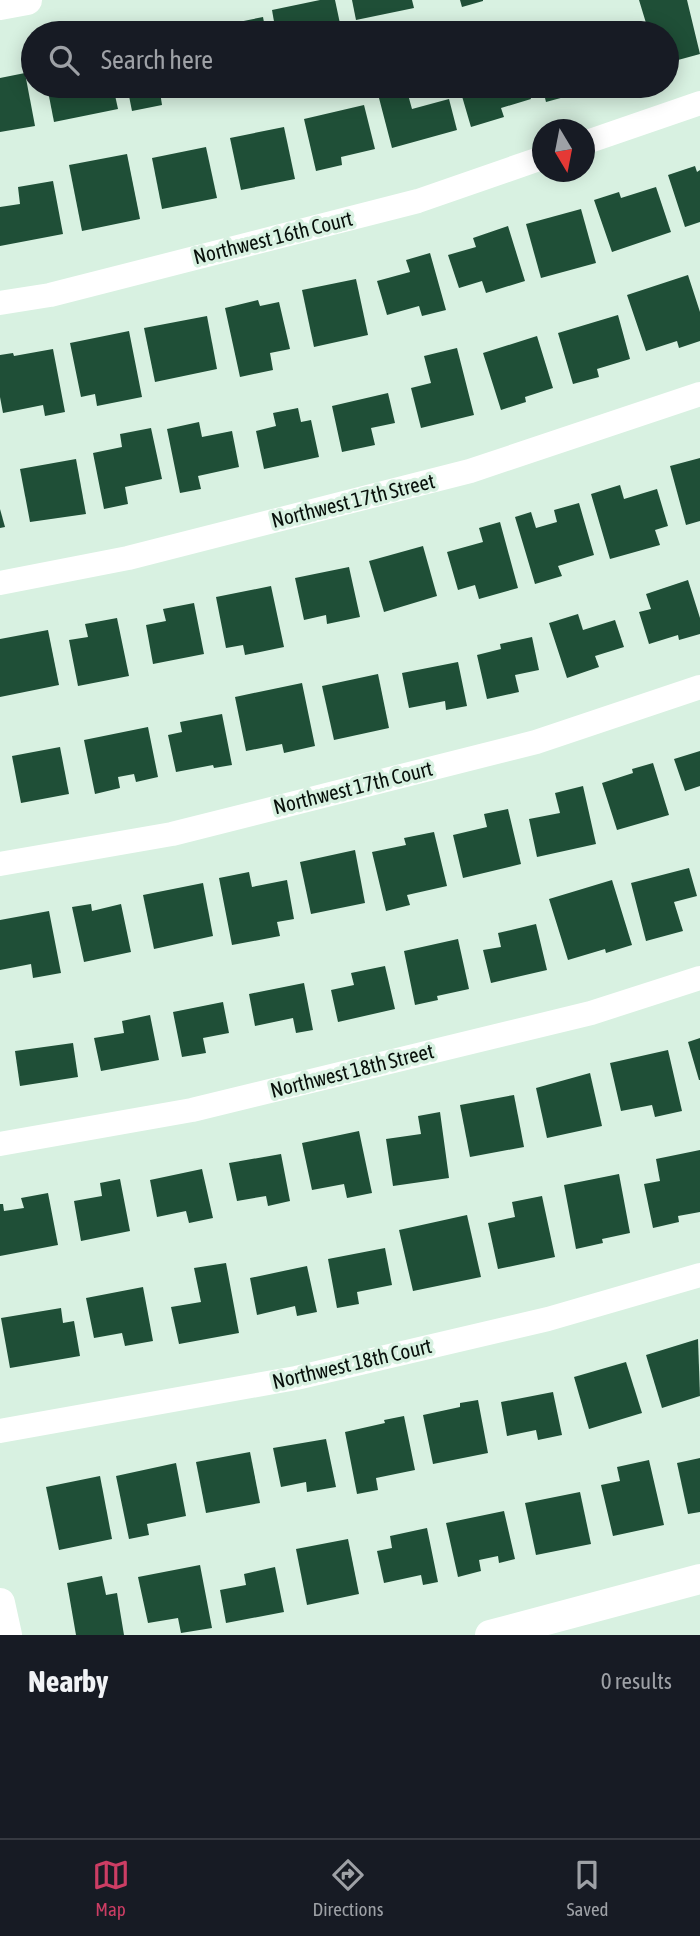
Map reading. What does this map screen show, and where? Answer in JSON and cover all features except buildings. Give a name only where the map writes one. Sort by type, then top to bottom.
[{"type":"street","points":[[0,5],[27,0]]},
{"type":"street","points":[[595,139],[700,103]]},
{"type":"street","name":"Northwest 16th Court","points":[[0,303],[50,295],[418,201],[532,161]]},
{"type":"street","name":"Northwest 17th Street","points":[[0,583],[128,558],[470,471],[700,394]]},
{"type":"street","name":"Northwest 17th Court","points":[[0,864],[172,834],[536,742],[700,687]]},
{"type":"street","name":"Northwest 18th Street","points":[[0,1144],[192,1110],[592,1013],[700,978]]},
{"type":"street","name":"Northwest 18th Court","points":[[0,1432],[296,1378],[548,1319],[700,1275]]},
{"type":"street","points":[[490,1635],[700,1579]]},
{"type":"street","points":[[0,1603],[7,1635]]}]
